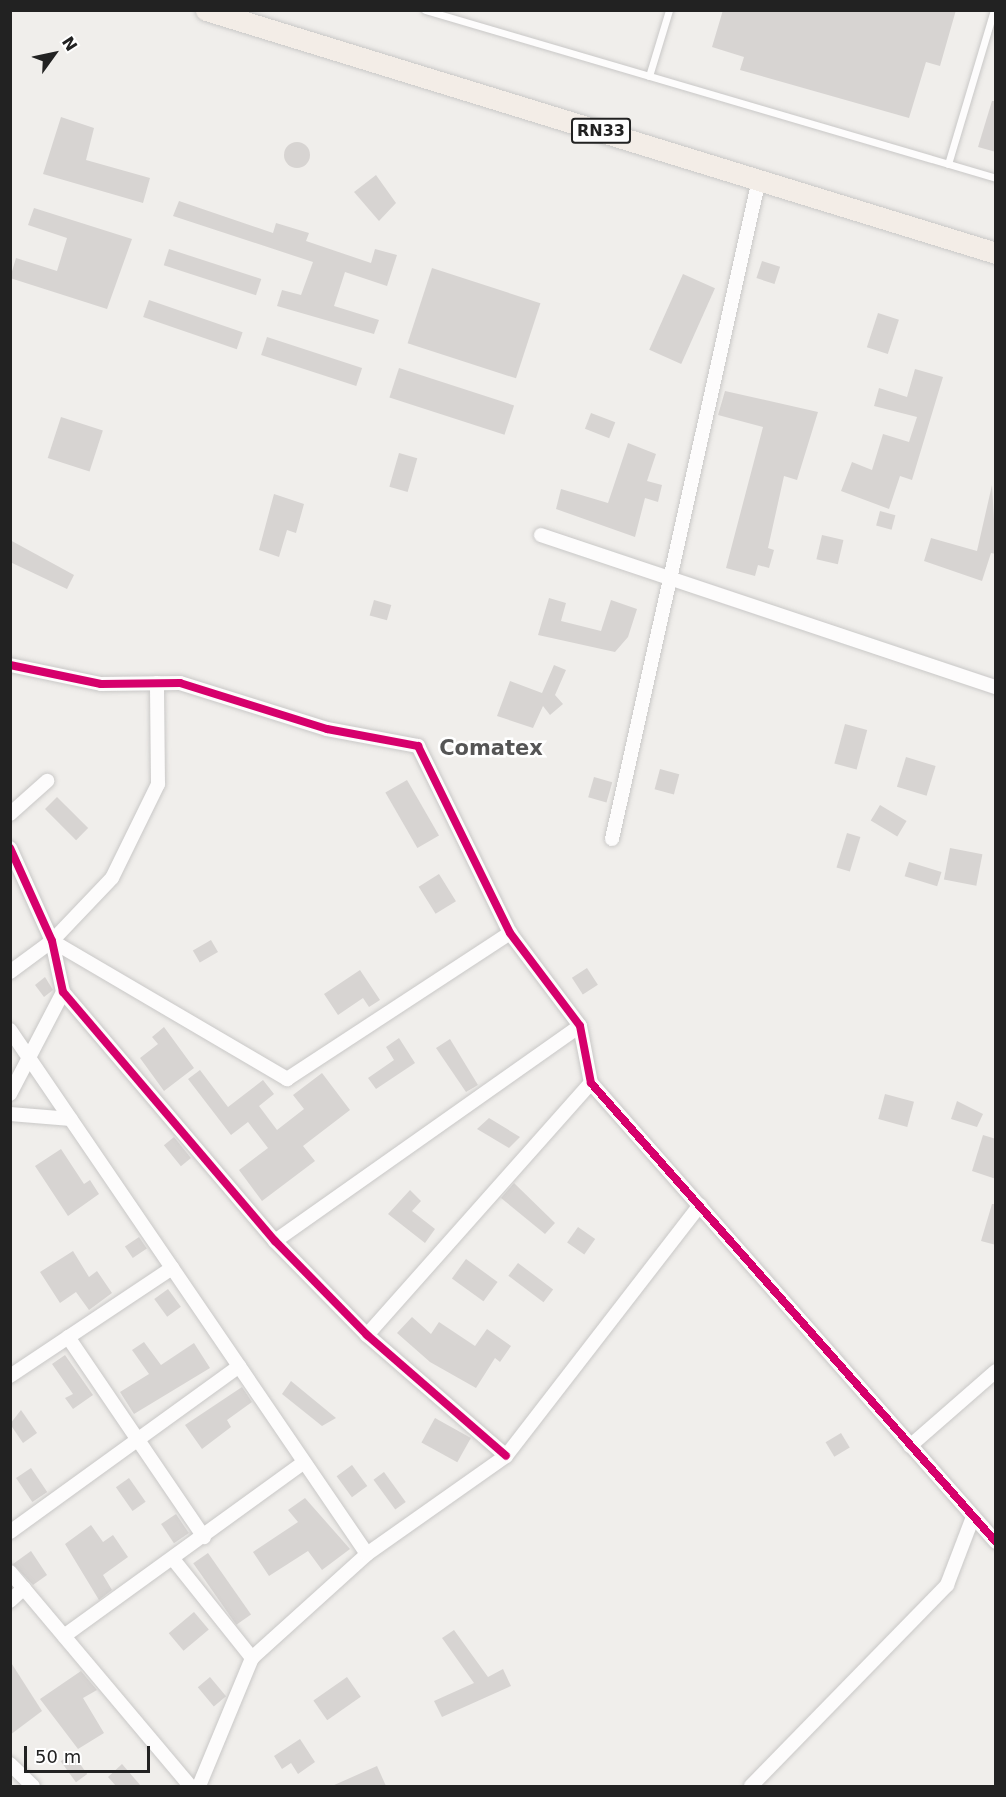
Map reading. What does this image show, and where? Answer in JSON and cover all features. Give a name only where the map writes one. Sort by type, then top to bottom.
[{"type":"main road","name":"RN33","points":[[214,12],[996,253]]},
{"type":"street","points":[[612,839],[759,179]]},
{"type":"street","points":[[541,535],[996,687]]},
{"type":"street","points":[[10,665],[101,684],[180,683],[327,729],[418,746],[510,933],[580,1026],[591,1083],[996,1542]]},
{"type":"street","points":[[10,972],[52,940],[111,878],[158,784],[157,683]]},
{"type":"street","points":[[10,814],[47,782]]},
{"type":"street","points":[[10,848],[52,940],[63,992],[275,1241],[367,1335],[506,1456]]},
{"type":"street","points":[[52,940],[287,1079],[510,933]]},
{"type":"street","points":[[10,1094],[28,1055],[63,992]]},
{"type":"street","points":[[275,1241],[580,1026]]},
{"type":"street","points":[[10,1030],[367,1554]]},
{"type":"street","points":[[367,1335],[591,1083]]},
{"type":"street","points":[[10,1114],[71,1119]]},
{"type":"street","points":[[199,1786],[252,1658],[367,1554],[506,1456],[700,1205]]},
{"type":"street","points":[[10,1376],[172,1268]]},
{"type":"street","points":[[68,1337],[204,1537]]},
{"type":"street","points":[[10,1532],[239,1366]]},
{"type":"street","points":[[910,1446],[996,1371]]},
{"type":"street","points":[[64,1636],[204,1537],[304,1462]]},
{"type":"street","points":[[751,1786],[947,1585],[974,1517]]},
{"type":"street","points":[[173,1559],[252,1658]]},
{"type":"street","points":[[10,1572],[190,1786]]},
{"type":"street","points":[[10,1601],[24,1588]]},
{"type":"street","points":[[10,1764],[33,1786]]},
{"type":"lane","points":[[425,10],[996,178]]},
{"type":"lane","points":[[649,76],[669,10]]},
{"type":"lane","points":[[948,164],[994,10]]},
{"type":"building","points":[[723,10],[956,10],[940,66],[926,62],[909,118],[740,70],[744,57],[712,47]]},
{"type":"building","points":[[992,101],[996,101],[996,152],[978,147]]},
{"type":"building","points":[[61,117],[94,128],[86,160],[150,178],[143,203],[43,174]]},
{"type":"building","points":[[297,142],[306,146],[310,155],[306,164],[297,168],[288,164],[284,155],[288,146]]},
{"type":"building","points":[[376,175],[396,203],[379,221],[354,192]]},
{"type":"building","points":[[179,201],[273,233],[276,223],[309,233],[306,241],[371,263],[375,249],[397,255],[387,286],[345,272],[334,306],[379,320],[374,334],[277,306],[282,290],[301,295],[313,262],[173,216]]},
{"type":"building","points":[[34,208],[132,239],[107,309],[10,278],[16,258],[57,271],[67,238],[28,225]]},
{"type":"building","points":[[169,249],[261,279],[256,295],[164,265]]},
{"type":"building","points":[[762,261],[780,267],[775,284],[756,278]]},
{"type":"building","points":[[432,268],[540,303],[516,378],[408,343]]},
{"type":"building","points":[[683,274],[715,288],[681,364],[649,350]]},
{"type":"building","points":[[149,300],[243,332],[237,349],[143,317]]},
{"type":"building","points":[[878,313],[899,320],[888,354],[867,347]]},
{"type":"building","points":[[267,337],[362,368],[356,386],[261,355]]},
{"type":"building","points":[[399,368],[514,405],[504,435],[389,397]]},
{"type":"building","points":[[915,369],[943,377],[912,480],[900,476],[889,509],[841,491],[852,462],[872,470],[883,434],[909,442],[917,417],[874,406],[879,388],[907,397]]},
{"type":"building","points":[[725,391],[818,412],[797,480],[784,476],[768,548],[774,550],[769,568],[758,565],[755,576],[726,568],[763,427],[718,415]]},
{"type":"building","points":[[591,413],[615,422],[609,438],[585,429]]},
{"type":"building","points":[[61,417],[103,431],[90,471],[48,458]]},
{"type":"building","points":[[628,443],[656,454],[647,481],[662,485],[658,502],[645,498],[635,537],[556,509],[561,489],[608,503]]},
{"type":"building","points":[[399,453],[417,458],[408,492],[389,487]]},
{"type":"building","points":[[992,485],[996,554],[991,553],[982,581],[924,561],[931,538],[977,551]]},
{"type":"building","points":[[274,494],[304,504],[296,533],[287,530],[279,557],[259,550]]},
{"type":"building","points":[[880,511],[895,515],[892,530],[876,525]]},
{"type":"building","points":[[822,535],[843,540],[838,564],[816,559]]},
{"type":"building","points":[[10,540],[74,575],[67,589],[10,562]]},
{"type":"building","points":[[549,598],[566,603],[561,621],[601,631],[611,600],[637,609],[628,637],[615,652],[538,635]]},
{"type":"building","points":[[374,600],[391,605],[387,620],[370,615]]},
{"type":"building","points":[[554,665],[566,670],[555,695],[563,704],[550,715],[543,706],[533,728],[497,716],[510,681],[542,693]]},
{"type":"building","points":[[845,724],[867,730],[857,770],[834,764]]},
{"type":"building","points":[[906,757],[936,766],[927,796],[897,787]]},
{"type":"building","points":[[660,769],[679,774],[674,794],[655,789]]},
{"type":"building","points":[[594,777],[612,782],[606,802],[588,797]]},
{"type":"building","points":[[407,780],[439,835],[417,848],[385,792]]},
{"type":"building","points":[[57,797],[88,828],[76,840],[45,809]]},
{"type":"building","points":[[880,805],[907,821],[897,836],[871,820]]},
{"type":"building","points":[[847,833],[860,837],[850,872],[836,867]]},
{"type":"building","points":[[950,848],[982,854],[976,886],[944,879]]},
{"type":"building","points":[[909,862],[942,872],[937,886],[905,876]]},
{"type":"building","points":[[439,874],[456,901],[436,914],[419,887]]},
{"type":"building","points":[[211,940],[218,952],[200,963],[193,950]]},
{"type":"building","points":[[587,968],[598,985],[583,995],[572,978]]},
{"type":"building","points":[[360,970],[380,1000],[369,1007],[363,998],[338,1015],[324,994]]},
{"type":"building","points":[[45,977],[53,990],[44,997],[35,985]]},
{"type":"building","points":[[164,1027],[194,1068],[164,1091],[140,1058],[158,1044],[152,1037]]},
{"type":"building","points":[[399,1038],[415,1063],[376,1089],[368,1078],[394,1060],[386,1047]]},
{"type":"building","points":[[450,1039],[478,1085],[466,1092],[436,1048]]},
{"type":"building","points":[[200,1070],[228,1107],[263,1080],[274,1094],[259,1106],[277,1130],[304,1109],[293,1095],[322,1073],[350,1110],[303,1146],[315,1161],[262,1201],[239,1170],[268,1148],[248,1122],[231,1135],[188,1079]]},
{"type":"building","points":[[885,1094],[914,1102],[907,1127],[878,1119]]},
{"type":"building","points":[[957,1101],[983,1114],[977,1127],[951,1119]]},
{"type":"building","points":[[489,1118],[520,1137],[509,1148],[477,1129]]},
{"type":"building","points":[[983,1135],[996,1139],[996,1179],[972,1171]]},
{"type":"building","points":[[174,1137],[191,1158],[181,1166],[164,1145]]},
{"type":"building","points":[[61,1149],[84,1184],[90,1180],[99,1194],[68,1216],[35,1166]]},
{"type":"building","points":[[514,1183],[555,1223],[545,1234],[501,1198]]},
{"type":"building","points":[[410,1190],[421,1201],[412,1211],[435,1229],[425,1243],[388,1214]]},
{"type":"building","points":[[992,1204],[996,1204],[996,1245],[981,1241]]},
{"type":"building","points":[[578,1227],[595,1239],[584,1255],[567,1243]]},
{"type":"building","points":[[139,1237],[147,1249],[133,1258],[125,1247]]},
{"type":"building","points":[[73,1251],[89,1277],[97,1271],[112,1293],[89,1310],[76,1292],[60,1303],[40,1272]]},
{"type":"building","points":[[466,1259],[498,1282],[483,1301],[452,1278]]},
{"type":"building","points":[[518,1263],[553,1289],[544,1302],[508,1276]]},
{"type":"building","points":[[168,1289],[181,1307],[167,1317],[154,1299]]},
{"type":"building","points":[[412,1317],[431,1334],[439,1322],[475,1346],[487,1329],[511,1346],[500,1362],[495,1358],[476,1388],[430,1362],[397,1333]]},
{"type":"building","points":[[144,1342],[161,1365],[194,1343],[210,1368],[134,1414],[120,1392],[149,1374],[132,1350]]},
{"type":"building","points":[[65,1355],[93,1395],[73,1409],[65,1398],[73,1394],[52,1364]]},
{"type":"building","points":[[291,1381],[336,1418],[322,1426],[282,1394]]},
{"type":"building","points":[[242,1387],[252,1402],[227,1420],[231,1427],[202,1449],[185,1425]]},
{"type":"building","points":[[21,1410],[37,1433],[23,1443],[10,1424]]},
{"type":"building","points":[[435,1418],[471,1438],[457,1462],[421,1442]]},
{"type":"building","points":[[841,1433],[850,1448],[834,1457],[826,1442]]},
{"type":"building","points":[[352,1465],[367,1486],[352,1497],[337,1476]]},
{"type":"building","points":[[31,1468],[47,1492],[32,1502],[16,1478]]},
{"type":"building","points":[[384,1472],[406,1502],[395,1510],[373,1480]]},
{"type":"building","points":[[129,1478],[146,1502],[133,1511],[116,1487]]},
{"type":"building","points":[[305,1498],[350,1549],[322,1570],[308,1551],[269,1576],[253,1552],[298,1522],[288,1510]]},
{"type":"building","points":[[176,1514],[189,1533],[174,1543],[161,1524]]},
{"type":"building","points":[[91,1525],[103,1542],[113,1535],[128,1557],[103,1575],[112,1590],[99,1600],[65,1544]]},
{"type":"building","points":[[31,1551],[47,1575],[33,1585],[13,1564]]},
{"type":"building","points":[[208,1553],[251,1614],[236,1625],[193,1563]]},
{"type":"building","points":[[194,1612],[209,1630],[184,1651],[169,1633]]},
{"type":"building","points":[[454,1630],[488,1677],[503,1669],[511,1686],[442,1717],[434,1701],[474,1683],[442,1638]]},
{"type":"building","points":[[10,1661],[42,1711],[10,1735]]},
{"type":"building","points":[[81,1671],[97,1690],[83,1698],[104,1733],[78,1749],[40,1699]]},
{"type":"building","points":[[210,1677],[226,1696],[214,1706],[198,1687]]},
{"type":"building","points":[[347,1677],[361,1697],[327,1720],[313,1701]]},
{"type":"building","points":[[300,1739],[315,1762],[298,1774],[291,1763],[282,1769],[274,1756]]},
{"type":"building","points":[[72,1753],[87,1774],[76,1782],[61,1761]]},
{"type":"building","points":[[122,1764],[141,1786],[116,1786],[108,1777]]},
{"type":"building","points":[[377,1766],[386,1786],[332,1786]]},
{"type":"cycle path","points":[[10,665],[101,684],[180,683],[327,729],[418,746],[510,933],[580,1026],[591,1083],[996,1542]]},
{"type":"cycle path","points":[[10,848],[52,941],[63,992],[275,1241],[367,1335],[506,1456]]},
{"type":"district","name":"Comatex","points":[[491,748]]}]
